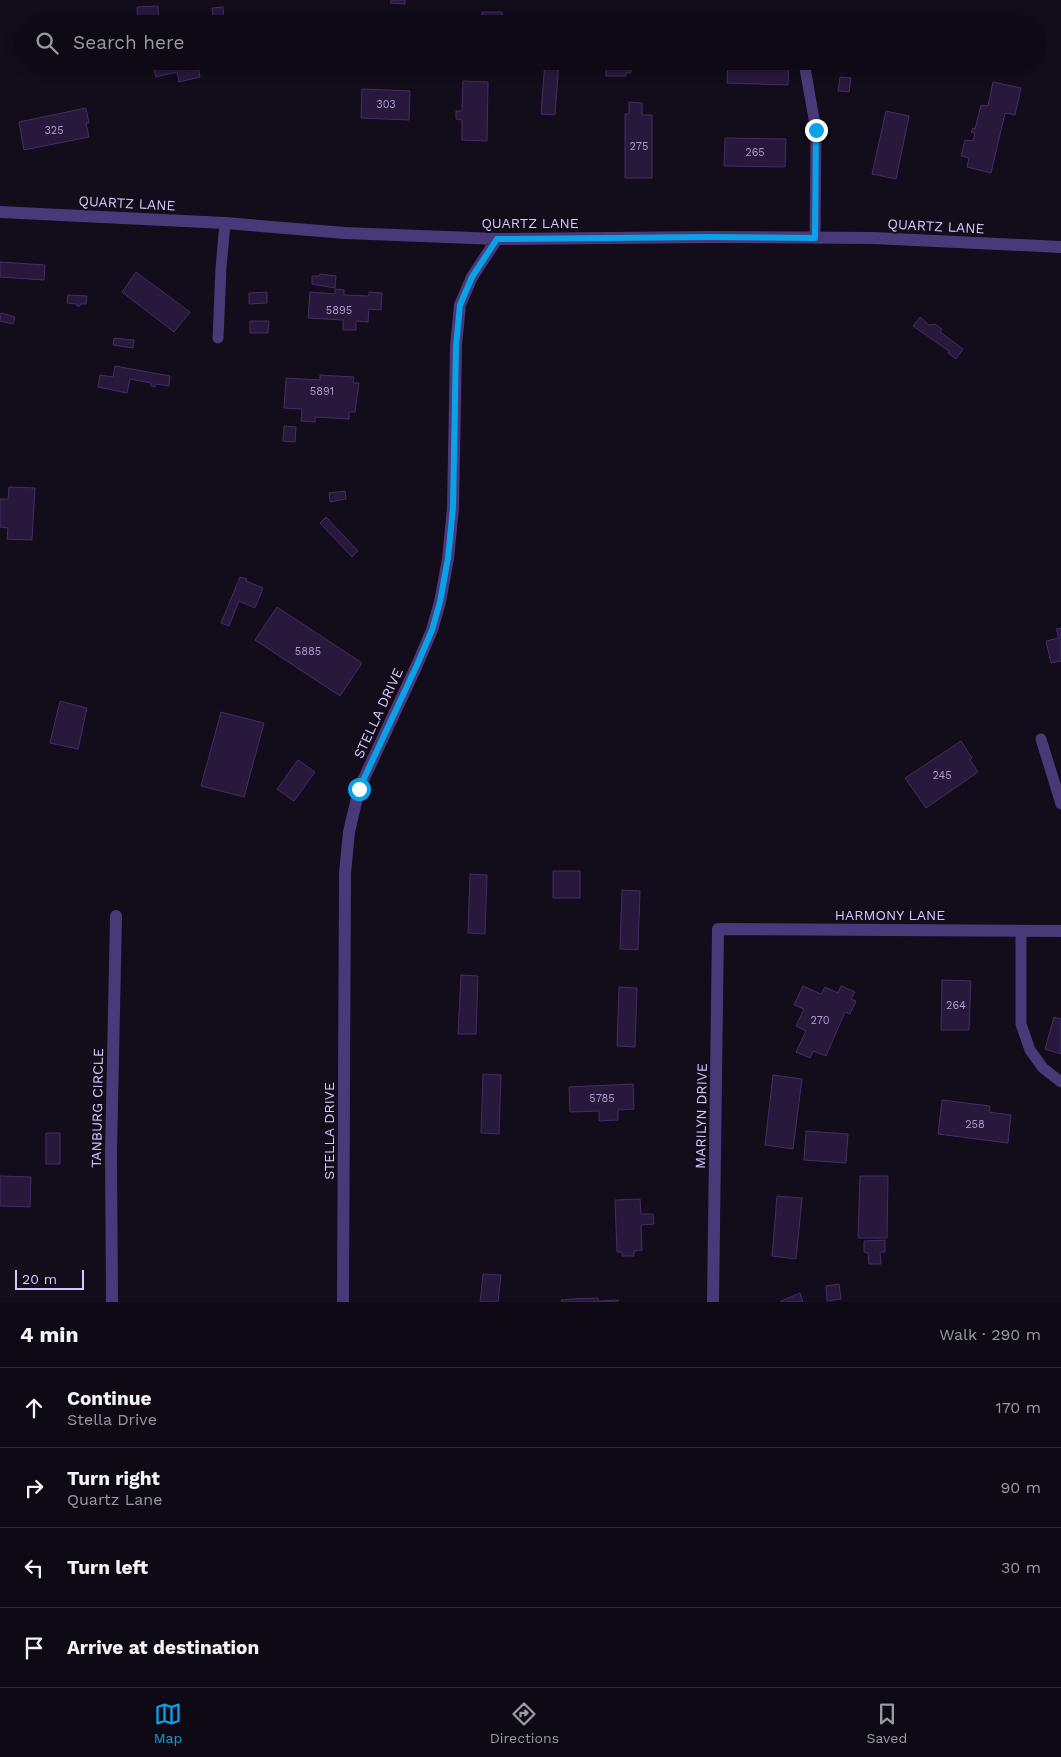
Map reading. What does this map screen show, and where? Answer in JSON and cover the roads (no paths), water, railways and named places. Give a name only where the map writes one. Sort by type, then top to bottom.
[{"type":"street","name":"QUARTZ LANE","points":[[0,212],[225,223],[345,233],[497,239],[874,238],[1061,247]]},
{"type":"street","name":"STELLA DRIVE","points":[[343,1302],[344,883],[348,832],[359,789],[417,665],[432,630],[440,602],[448,558],[453,508],[456,346],[460,305],[472,277],[497,239]]},
{"type":"street","name":"TANBURG CIRCLE","points":[[112,1302],[111,1153],[116,916]]},
{"type":"street","name":"HARMONY LANE","points":[[718,930],[1061,931]]},
{"type":"street","name":"MARILYN DRIVE","points":[[713,1302],[718,930]]},
{"type":"lane","points":[[805,70],[816,130],[815,238]]},
{"type":"lane","points":[[218,338],[225,223]]},
{"type":"lane","points":[[1041,739],[1061,804]]},
{"type":"lane","points":[[1021,930],[1021,1024],[1030,1050],[1043,1068],[1061,1082]]}]
